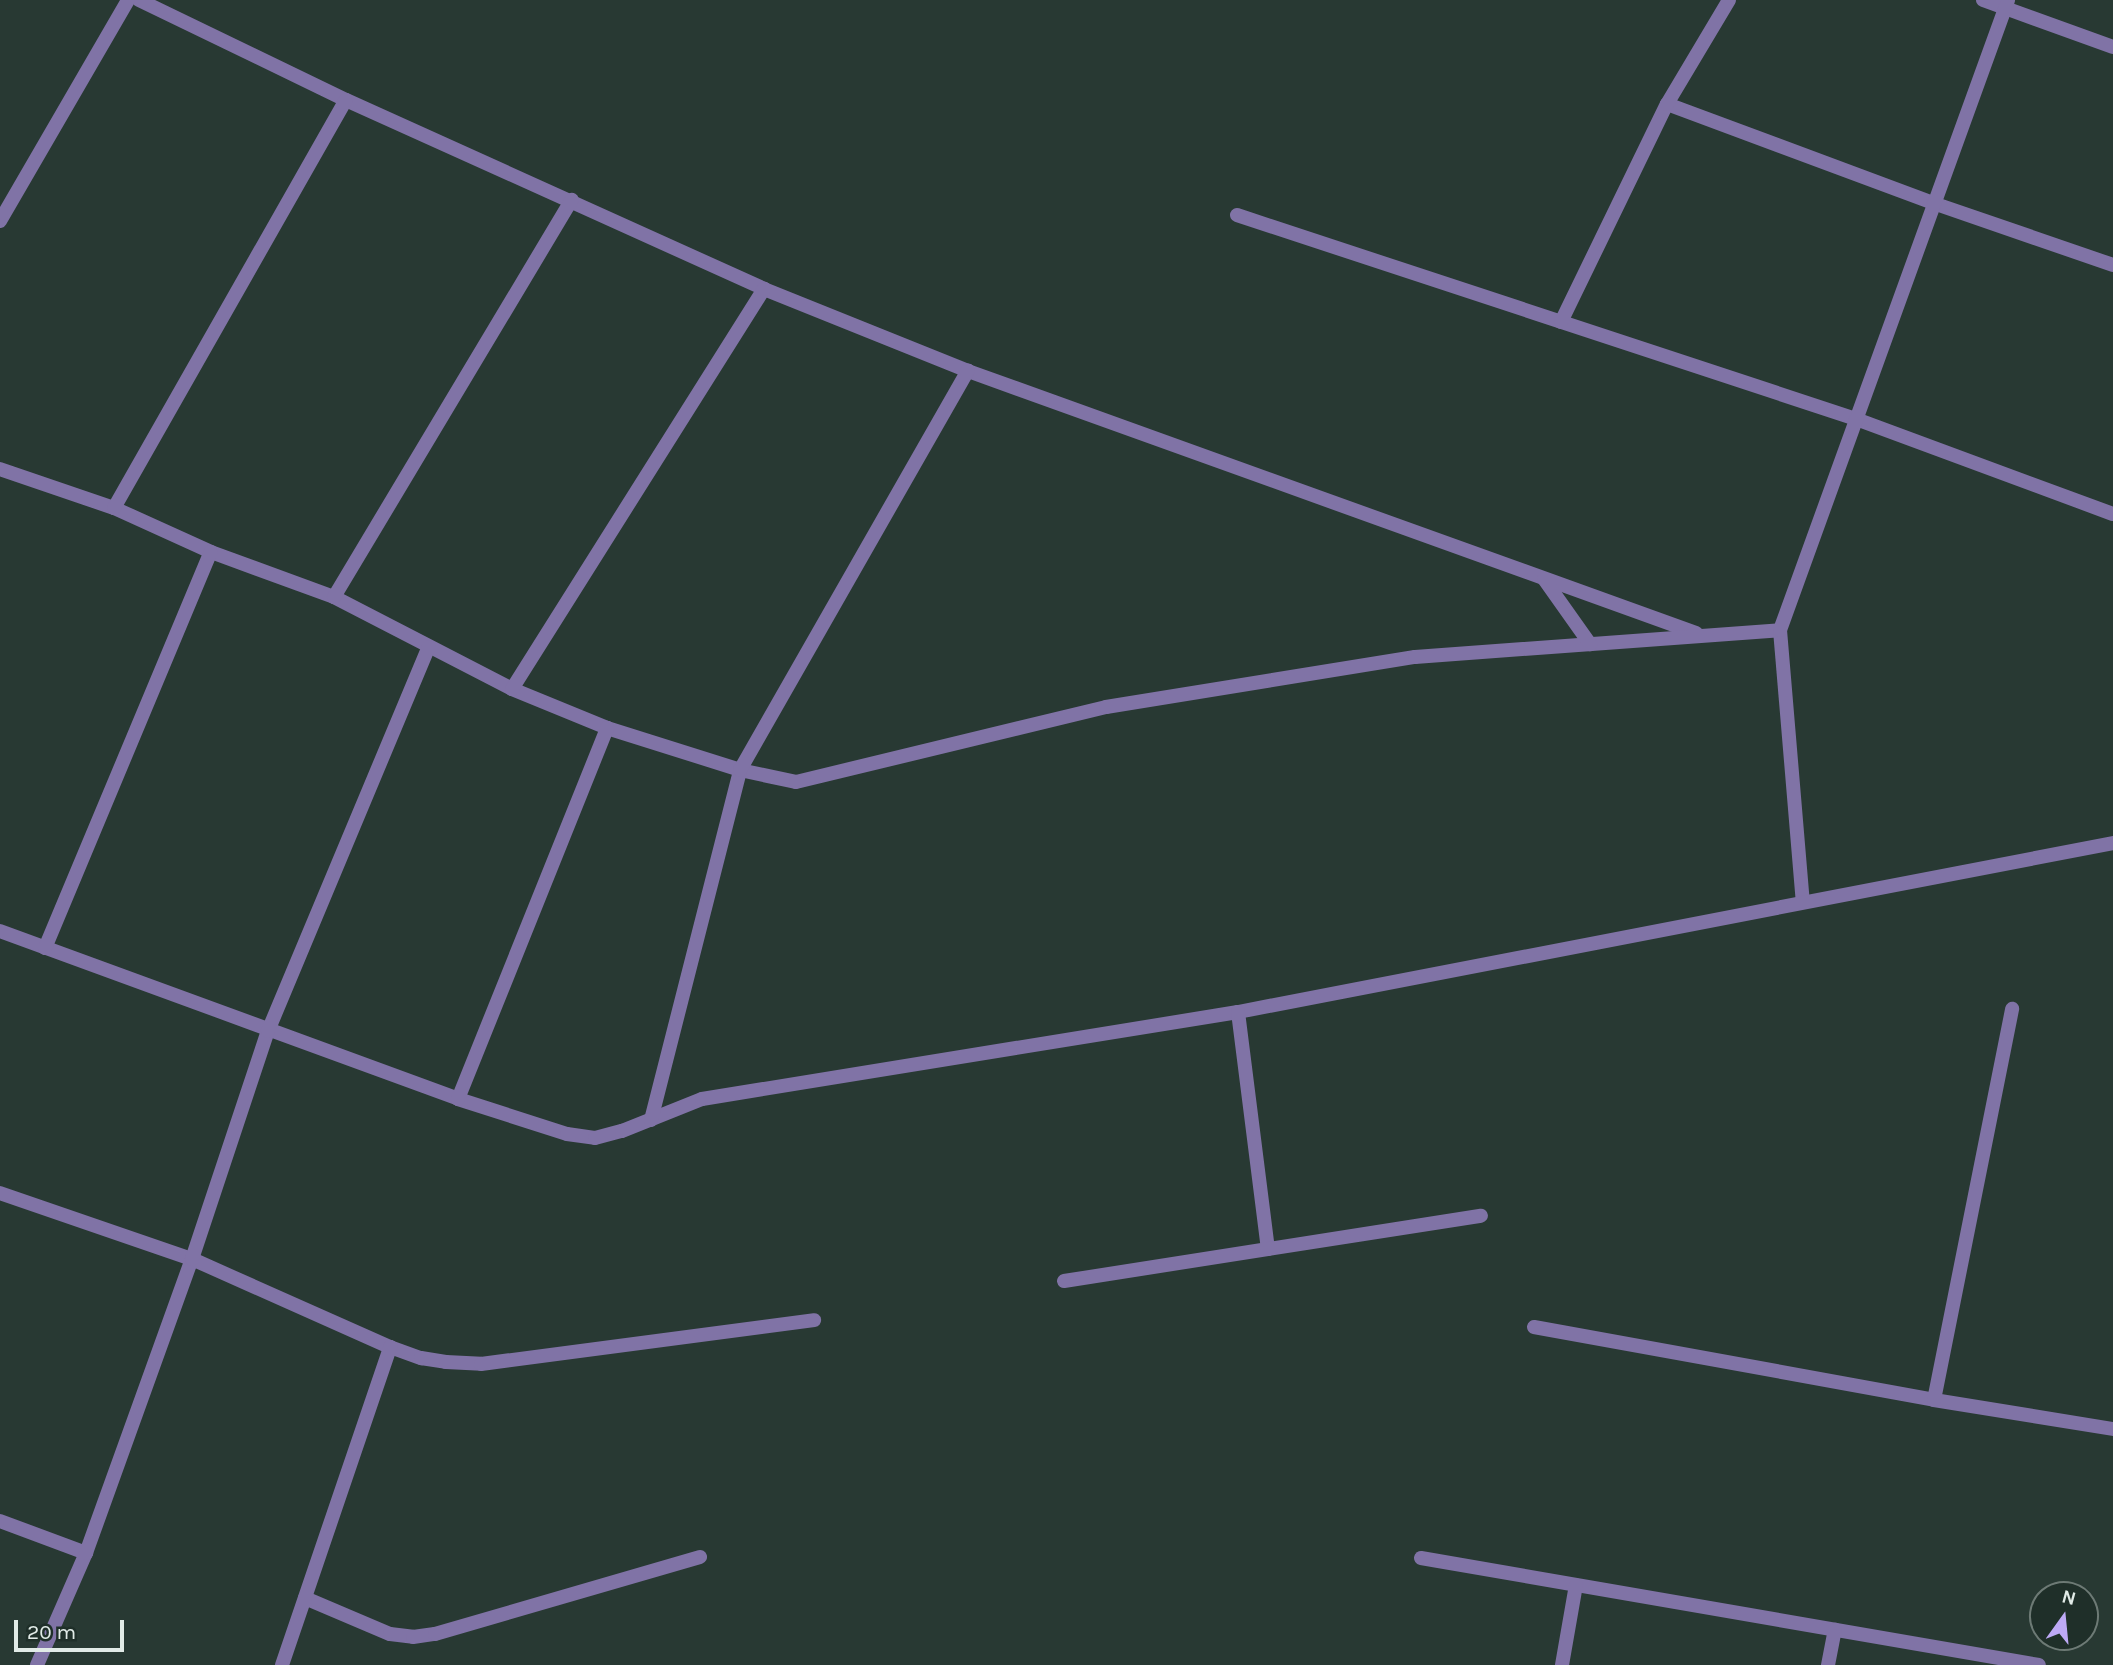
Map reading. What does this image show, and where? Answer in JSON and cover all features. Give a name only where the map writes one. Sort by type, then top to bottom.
[{"type":"street","points":[[0,222],[128,0]]},
{"type":"street","points":[[139,0],[346,100],[764,289],[968,371],[1703,636]]},
{"type":"street","points":[[1561,322],[1667,104],[1729,0]]},
{"type":"street","points":[[1983,0],[2006,4],[2113,47]]},
{"type":"street","points":[[1803,902],[1780,630],[2006,4]]},
{"type":"street","points":[[114,508],[346,100]]},
{"type":"street","points":[[1667,104],[1933,203],[2113,265]]},
{"type":"street","points":[[334,597],[572,200]]},
{"type":"street","points":[[1237,215],[1856,419],[2113,514]]},
{"type":"street","points":[[512,689],[764,289]]},
{"type":"street","points":[[651,1120],[740,770],[968,371]]},
{"type":"street","points":[[0,469],[114,508],[211,552],[334,597],[512,689],[607,728],[740,770],[796,782],[1106,707],[1415,657],[1780,630]]},
{"type":"street","points":[[45,948],[211,552]]},
{"type":"street","points":[[1544,579],[1590,644]]},
{"type":"street","points":[[37,1665],[86,1553],[192,1259],[268,1031],[429,647]]},
{"type":"street","points":[[458,1100],[607,728]]},
{"type":"street","points":[[0,931],[458,1100],[567,1134],[595,1138],[651,1120],[702,1099],[1238,1013],[2113,843]]},
{"type":"street","points":[[1934,1400],[2012,1009]]},
{"type":"street","points":[[1238,1013],[1268,1249]]},
{"type":"street","points":[[0,1193],[192,1259],[390,1347],[421,1358],[481,1364],[814,1320]]},
{"type":"street","points":[[1064,1281],[1481,1216]]},
{"type":"street","points":[[1534,1327],[1934,1400],[2113,1429]]},
{"type":"street","points":[[282,1665],[390,1347]]},
{"type":"street","points":[[0,1521],[86,1553]]},
{"type":"street","points":[[305,1598],[390,1634],[412,1637],[435,1634],[700,1557]]},
{"type":"street","points":[[1421,1558],[2039,1665]]},
{"type":"street","points":[[1562,1665],[1576,1585]]},
{"type":"street","points":[[1828,1665],[1835,1630]]}]
